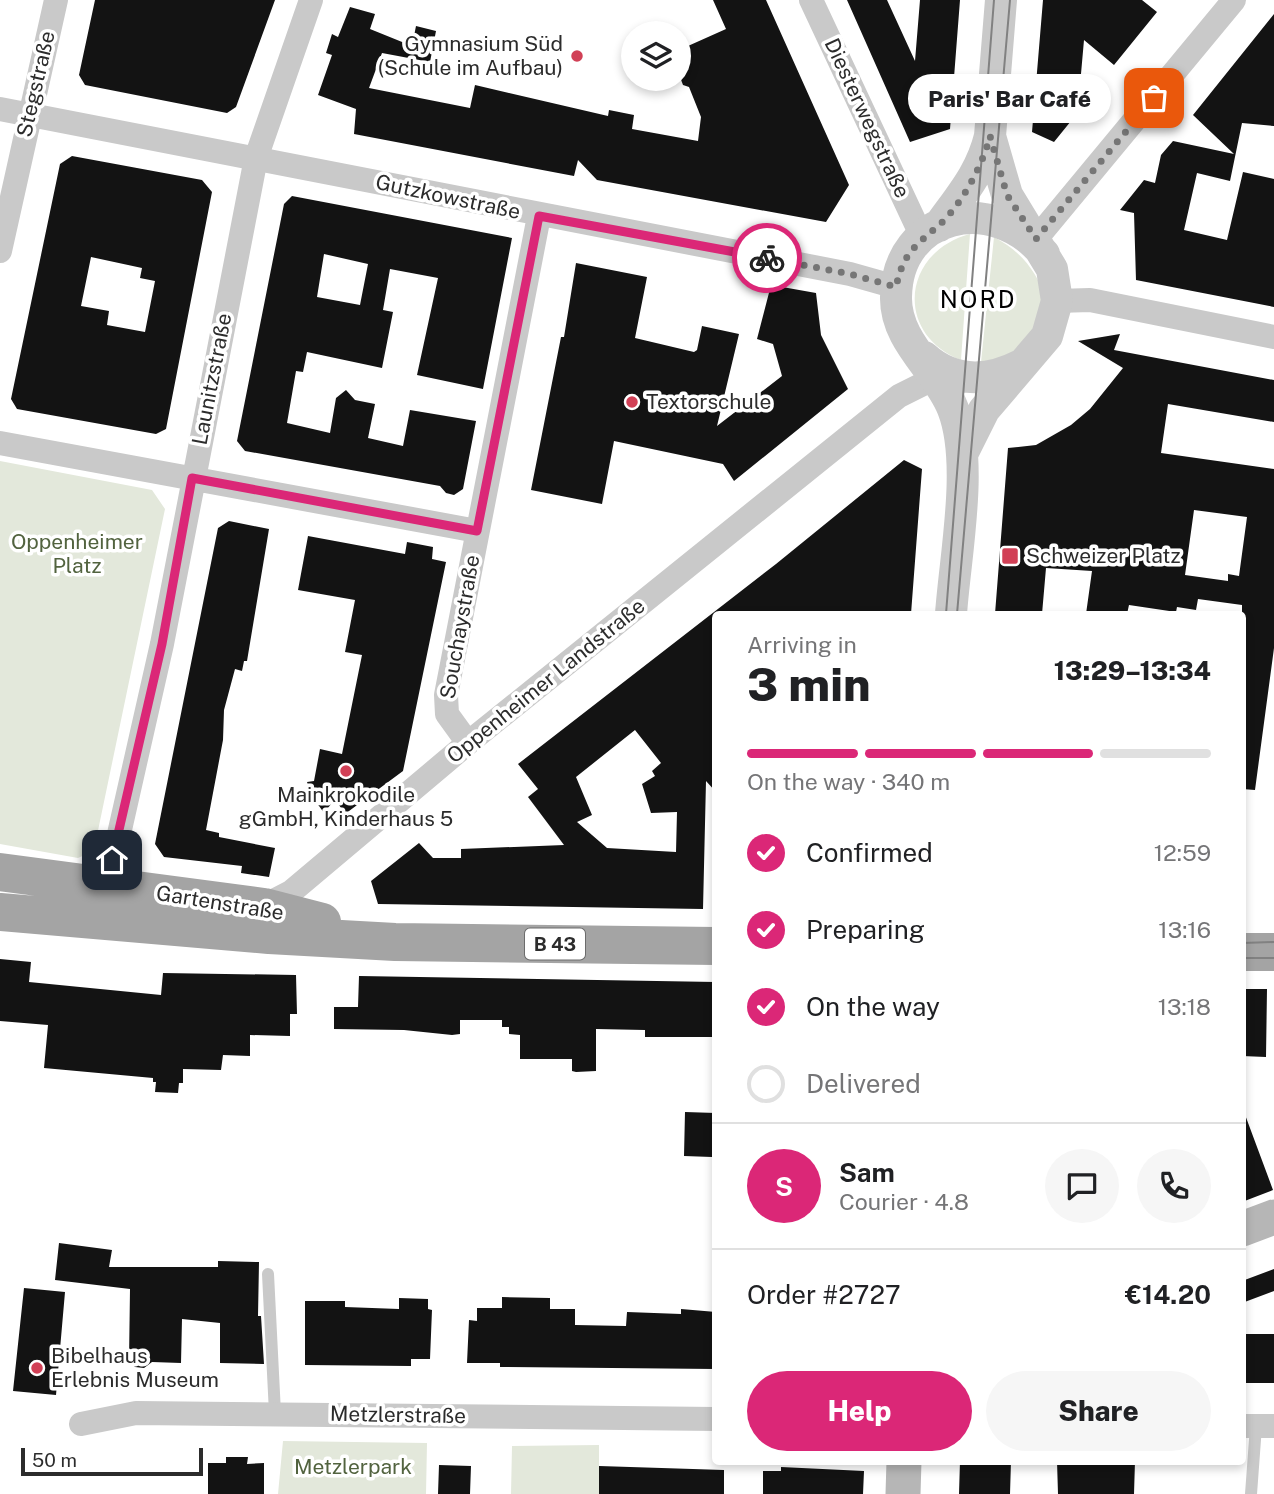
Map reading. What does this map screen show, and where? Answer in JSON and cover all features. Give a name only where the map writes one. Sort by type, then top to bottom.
[{"type":"main road","name":"Gartenstraße","points":[[0,872],[264,907],[395,942]]},
{"type":"main road","name":"Gartenstraße","points":[[0,912],[269,936],[395,942],[712,946]]},
{"type":"main road","points":[[1246,952],[1274,952]]},
{"type":"main road","points":[[1246,1228],[1274,1217]]},
{"type":"main road","points":[[903,1494],[904,1465]]},
{"type":"street","name":"Stegstraße","points":[[0,251],[56,0]]},
{"type":"street","name":"Launitzstraße","points":[[107,887],[162,644],[256,158],[311,0]]},
{"type":"street","name":"Diesterwegstraße","points":[[811,0],[930,232]]},
{"type":"street","points":[[951,611],[964,450],[953,408],[901,327],[896,287],[905,260],[980,169],[990,136],[1001,0]]},
{"type":"street","points":[[1040,246],[1234,0]]},
{"type":"street","name":"Gutzkowstraße","points":[[0,109],[539,216],[850,274],[896,287]]},
{"type":"street","points":[[964,450],[984,410],[1047,336],[1057,301],[1056,285],[1040,246],[1007,195],[990,136]]},
{"type":"street","name":"Souchaystraße","points":[[468,743],[447,714],[446,695],[539,216]]},
{"type":"street","points":[[930,232],[967,217],[990,218],[1022,231],[1040,246]]},
{"type":"street","points":[[1057,301],[1090,300],[1274,337]]},
{"type":"street","points":[[915,348],[942,371],[964,378],[991,377],[1022,364]]},
{"type":"street","name":"Oppenheimer Landstraße","points":[[134,924],[214,916],[264,907],[291,892],[468,743],[898,396],[935,378]]},
{"type":"street","points":[[0,443],[477,531]]},
{"type":"street","points":[[0,881],[40,878]]},
{"type":"street","points":[[1274,946],[1274,952]]},
{"type":"street","name":"Metzlerstraße","points":[[81,1424],[136,1413],[712,1419]]},
{"type":"lane","points":[[268,1274],[275,1413]]},
{"type":"lane","points":[[1251,1494],[1257,1426]]},
{"type":"green space","points":[[970,234],[961,360],[939,348],[925,332],[916,313],[915,294],[920,275],[930,258],[947,244]]},
{"type":"green space","points":[[994,237],[1026,263],[1038,279],[1047,299],[1030,334],[1017,349],[1008,355],[981,362]]},
{"type":"green space","name":"Oppenheimer Platz","points":[[0,461],[152,490],[165,509],[95,845],[89,853],[78,858],[0,844]]},
{"type":"green space","name":"Metzlerpark","points":[[283,1441],[427,1443],[426,1494],[278,1494]]},
{"type":"green space","points":[[599,1445],[599,1494],[511,1494],[512,1446]]},
{"type":"building","points":[[95,0],[275,0],[236,107],[227,113],[85,85],[79,75]]},
{"type":"building","points":[[713,0],[766,0],[849,185],[826,222],[597,180],[578,160],[574,176],[354,134],[356,109],[318,95],[332,55],[326,53],[332,34],[338,37],[350,7],[375,14],[370,29],[412,46],[416,26],[436,31],[430,62],[382,53],[369,88],[470,108],[475,85],[608,116],[609,110],[634,115],[632,129],[698,141],[701,117],[691,91],[691,45],[726,29]]},
{"type":"building","points":[[847,0],[887,0],[915,61],[920,0],[960,0],[950,129],[910,142]]},
{"type":"building","points":[[1043,0],[1142,0],[1157,12],[1114,65],[1084,40],[1080,85],[1092,95],[1054,142],[1032,132]]},
{"type":"building","points":[[1274,14],[1274,126],[1242,123],[1230,181],[1197,173],[1184,230],[1227,240],[1243,172],[1274,179],[1274,307],[1136,280],[1134,213],[1120,210],[1144,180],[1155,183],[1161,155],[1173,141],[1234,154],[1193,115]]},
{"type":"building","points":[[72,156],[202,180],[212,192],[166,429],[156,434],[17,409],[11,399],[60,164]],"holes":[[[91,257],[142,268],[140,278],[155,281],[145,332],[107,325],[109,311],[81,306]]]},
{"type":"building","points":[[292,196],[512,238],[483,389],[417,375],[438,278],[390,269],[383,310],[393,312],[382,368],[307,352],[303,372],[296,371],[287,423],[330,433],[336,398],[346,390],[355,400],[375,404],[368,438],[403,446],[410,410],[476,421],[463,489],[454,495],[446,493],[440,486],[245,451],[237,441],[284,204]],"holes":[[[324,254],[368,264],[360,305],[317,297]]]},
{"type":"building","points":[[576,263],[647,277],[635,338],[694,352],[697,350],[702,326],[739,334],[717,426],[782,376],[773,344],[757,339],[771,285],[816,293],[821,335],[848,389],[734,481],[723,464],[614,441],[602,504],[531,490],[561,337],[564,337]]},
{"type":"building","points":[[1120,334],[1114,350],[1274,380],[1274,422],[1168,404],[1161,453],[1274,469],[1274,648],[1255,790],[1246,789],[1246,611],[1242,611],[1242,605],[1198,599],[1196,610],[1177,607],[1176,611],[1169,611],[1129,605],[1128,611],[1086,611],[1092,571],[1046,568],[1042,611],[995,611],[1008,448],[1036,445],[1071,425],[1090,409],[1123,368],[1078,341]],"holes":[[[1194,510],[1247,517],[1239,576],[1228,574],[1228,581],[1185,575]]]},
{"type":"building","points":[[904,460],[922,469],[911,611],[715,611]]},
{"type":"building","points":[[229,521],[269,529],[247,661],[244,661],[242,671],[235,669],[224,710],[223,740],[206,830],[219,833],[219,837],[275,848],[269,877],[241,873],[242,866],[164,857],[155,844],[218,528]]},
{"type":"building","points":[[308,536],[405,554],[407,542],[433,547],[432,559],[446,562],[403,771],[345,814],[335,799],[324,813],[312,796],[307,782],[314,781],[320,749],[342,754],[362,655],[345,652],[355,600],[298,590]]},
{"type":"building","points":[[712,614],[712,788],[706,781],[703,909],[378,904],[371,881],[419,843],[433,858],[461,858],[461,849],[564,845],[528,797],[538,789],[518,764]],"holes":[[[635,730],[661,763],[652,771],[655,776],[642,784],[651,813],[677,812],[676,852],[607,848],[577,822],[592,815],[576,777]]]},
{"type":"building","points":[[0,959],[31,962],[29,982],[161,995],[163,973],[296,975],[297,1014],[290,1014],[290,1036],[250,1035],[250,1056],[223,1055],[221,1070],[183,1069],[183,1083],[179,1083],[178,1093],[155,1092],[156,1082],[153,1082],[153,1078],[44,1068],[48,1025],[0,1021]]},
{"type":"building","points":[[359,976],[712,982],[712,1037],[645,1037],[645,1030],[596,1029],[596,1071],[576,1072],[572,1071],[572,1059],[520,1059],[520,1035],[509,1034],[509,1027],[502,1027],[502,1020],[460,1020],[460,1034],[452,1035],[404,1030],[334,1029],[334,1007],[358,1007]]},
{"type":"building","points":[[1246,989],[1267,989],[1266,1057],[1246,1056]]},
{"type":"building","points":[[685,1112],[712,1113],[712,1157],[684,1156]]},
{"type":"building","points":[[1246,1117],[1273,1190],[1246,1200]]},
{"type":"building","points":[[59,1243],[112,1250],[109,1267],[218,1267],[218,1261],[259,1262],[258,1316],[261,1316],[264,1364],[220,1363],[220,1323],[182,1319],[181,1363],[152,1362],[144,1368],[135,1367],[129,1361],[130,1289],[55,1280]]},
{"type":"building","points":[[1274,1269],[1274,1291],[1246,1302],[1246,1280]]},
{"type":"building","points":[[24,1288],[65,1292],[56,1395],[13,1391]]},
{"type":"building","points":[[502,1297],[550,1298],[550,1309],[575,1309],[575,1325],[626,1326],[627,1312],[681,1314],[681,1309],[712,1312],[712,1369],[500,1367],[500,1363],[467,1363],[469,1320],[477,1321],[477,1308],[502,1308]]},
{"type":"building","points":[[399,1298],[428,1299],[428,1309],[432,1310],[430,1359],[411,1359],[411,1366],[305,1365],[305,1301],[345,1301],[345,1307],[399,1309]]},
{"type":"building","points":[[1246,1334],[1274,1334],[1274,1383],[1246,1383]]},
{"type":"building","points":[[226,1457],[248,1457],[247,1464],[264,1463],[264,1494],[208,1494],[208,1463],[226,1463]]},
{"type":"building","points":[[439,1465],[471,1466],[470,1494],[438,1494]]},
{"type":"building","points":[[960,1465],[1011,1465],[1010,1494],[959,1494]]},
{"type":"building","points":[[1057,1465],[1135,1465],[1134,1494],[1058,1494]]},
{"type":"building","points":[[599,1466],[724,1470],[724,1494],[599,1494]]},
{"type":"building","points":[[781,1467],[864,1471],[863,1494],[763,1494],[763,1471],[781,1471]]},
{"type":"tram line","points":[[946,611],[994,0]]},
{"type":"tram line","points":[[957,611],[1010,0]]},
{"type":"tram line","points":[[1246,943],[1274,942]]},
{"type":"tram line","points":[[1246,958],[1274,958]]},
{"type":"way so far","points":[[767,258],[850,274],[896,287],[899,273],[912,248],[922,237],[939,226],[980,169],[990,136],[1007,195],[1036,239],[1154,98]]},
{"type":"place","name":"Gymnasium Süd (Schule im Aufbau)","points":[[577,56]]},
{"type":"place","name":"Paris' Bar Café","points":[[1154,98]]},
{"type":"place","name":"Textorschule","points":[[632,402]]},
{"type":"place","name":"Schweizer Platz","points":[[1010,556]]},
{"type":"place","name":"Mainkrokodile gGmbH, Kinderhaus 5","points":[[346,771]]},
{"type":"place","name":"Bibelhaus Erlebnis Museum","points":[[37,1368]]},
{"type":"district","name":"NORD","points":[[978,300]]},
{"type":"route","points":[[112,860],[162,644],[192,478],[477,531],[539,216],[767,258]]}]
